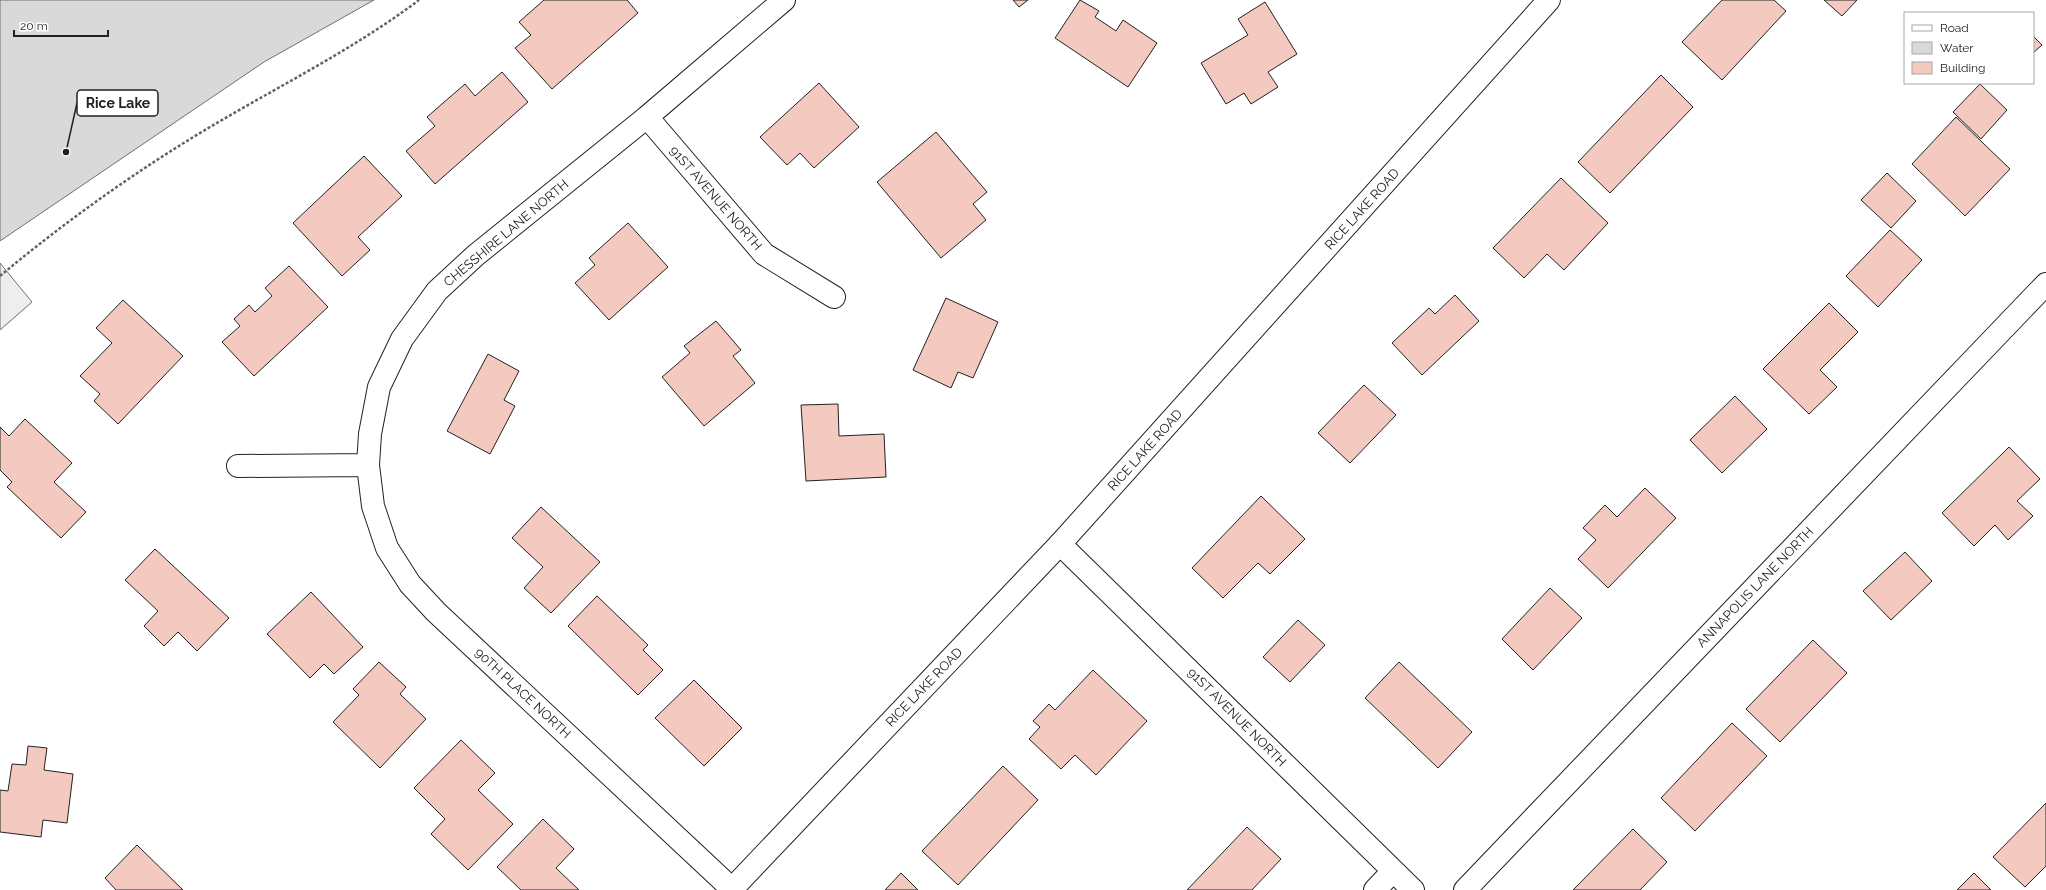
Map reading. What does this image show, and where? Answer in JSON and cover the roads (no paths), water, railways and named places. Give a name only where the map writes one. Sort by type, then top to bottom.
[{"type":"street","name":"CHESSHIRE LANE NORTH","points":[[368,465],[370,434],[379,387],[402,339],[437,291],[476,255],[646,117],[784,0]]},
{"type":"street","name":"RICE LAKE ROAD","points":[[731,889],[1060,544],[1549,0]]},
{"type":"street","name":"91ST AVENUE NORTH","points":[[646,117],[764,254],[834,297]]},
{"type":"street","name":"ANNAPOLIS LANE NORTH","points":[[1465,890],[2046,284]]},
{"type":"street","points":[[238,466],[368,465]]},
{"type":"street","name":"90TH PLACE NORTH","points":[[368,465],[373,506],[387,548],[410,584],[442,617],[731,889]]},
{"type":"street","name":"91ST AVENUE NORTH","points":[[1060,544],[1413,890]]},
{"type":"street","points":[[1375,890],[1393,871]]},
{"type":"water","points":[[0,0],[374,0],[264,62],[0,241]]},
{"type":"place","name":"Rice Lake","points":[[66,152]]}]
